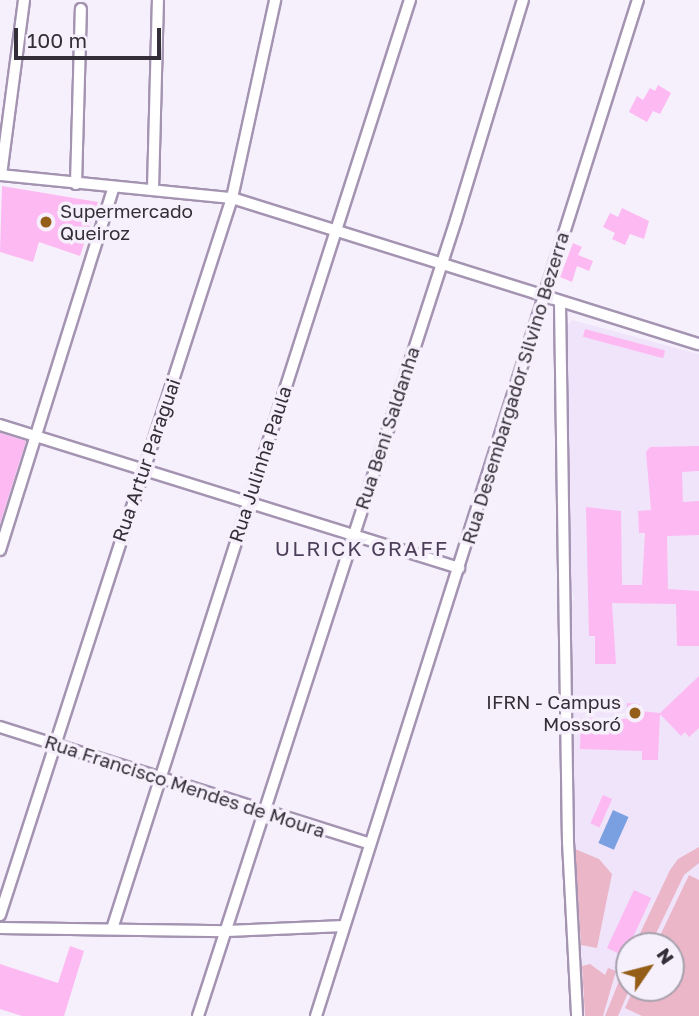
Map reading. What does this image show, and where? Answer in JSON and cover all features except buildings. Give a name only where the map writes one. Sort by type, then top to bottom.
[{"type":"street","points":[[24,0],[1,175],[232,198],[336,227],[560,303],[699,344]]},
{"type":"street","points":[[153,189],[159,0]]},
{"type":"street","name":"Rua Artur Paraguai","points":[[0,915],[141,471],[232,198],[275,0]]},
{"type":"street","name":"Rua Julinha Paula","points":[[112,929],[410,0]]},
{"type":"street","name":"Rua Beni Saldanha","points":[[198,1016],[523,0]]},
{"type":"street","name":"Rua Desembargador Silvino Bezerra","points":[[316,1016],[638,0]]},
{"type":"street","points":[[76,184],[81,9]]},
{"type":"street","points":[[0,550],[37,440],[114,187]]},
{"type":"street","points":[[560,303],[567,828],[577,1016]]},
{"type":"street","points":[[0,425],[37,440],[459,568]]},
{"type":"street","name":"Rua Francisco Mendes de Moura","points":[[0,727],[370,844]]},
{"type":"street","points":[[0,928],[227,931],[344,926]]},
{"type":"shaded area","name":"IFRN - Campus Mossoró","points":[[572,320],[699,354],[699,1016],[585,1016],[573,818],[569,609],[574,598],[568,577],[567,325]]},
{"type":"shaded area","points":[[699,847],[699,863],[684,875],[657,932],[641,932],[670,870],[678,859]]},
{"type":"shaded area","points":[[575,849],[599,859],[612,874],[597,948],[581,945]]},
{"type":"shaded area","points":[[689,875],[699,880],[699,1016],[642,1016],[625,1008],[628,1002],[685,1002],[685,932],[662,932]]},
{"type":"shaded area","points":[[590,964],[605,975],[608,968],[615,971],[603,1016],[585,1016],[582,966]]},
{"type":"shaded area","points":[[615,991],[615,1002],[624,1002],[618,1016],[605,1016]]},
{"type":"water","points":[[613,810],[629,817],[614,850],[598,843]]},
{"type":"place","name":"Supermercado Queiroz","points":[[46,222]]},
{"type":"place","name":"IFRN - Campus Mossoró","points":[[635,713]]},
{"type":"district","name":"ULRICK GRAFF","points":[[362,548]]}]
